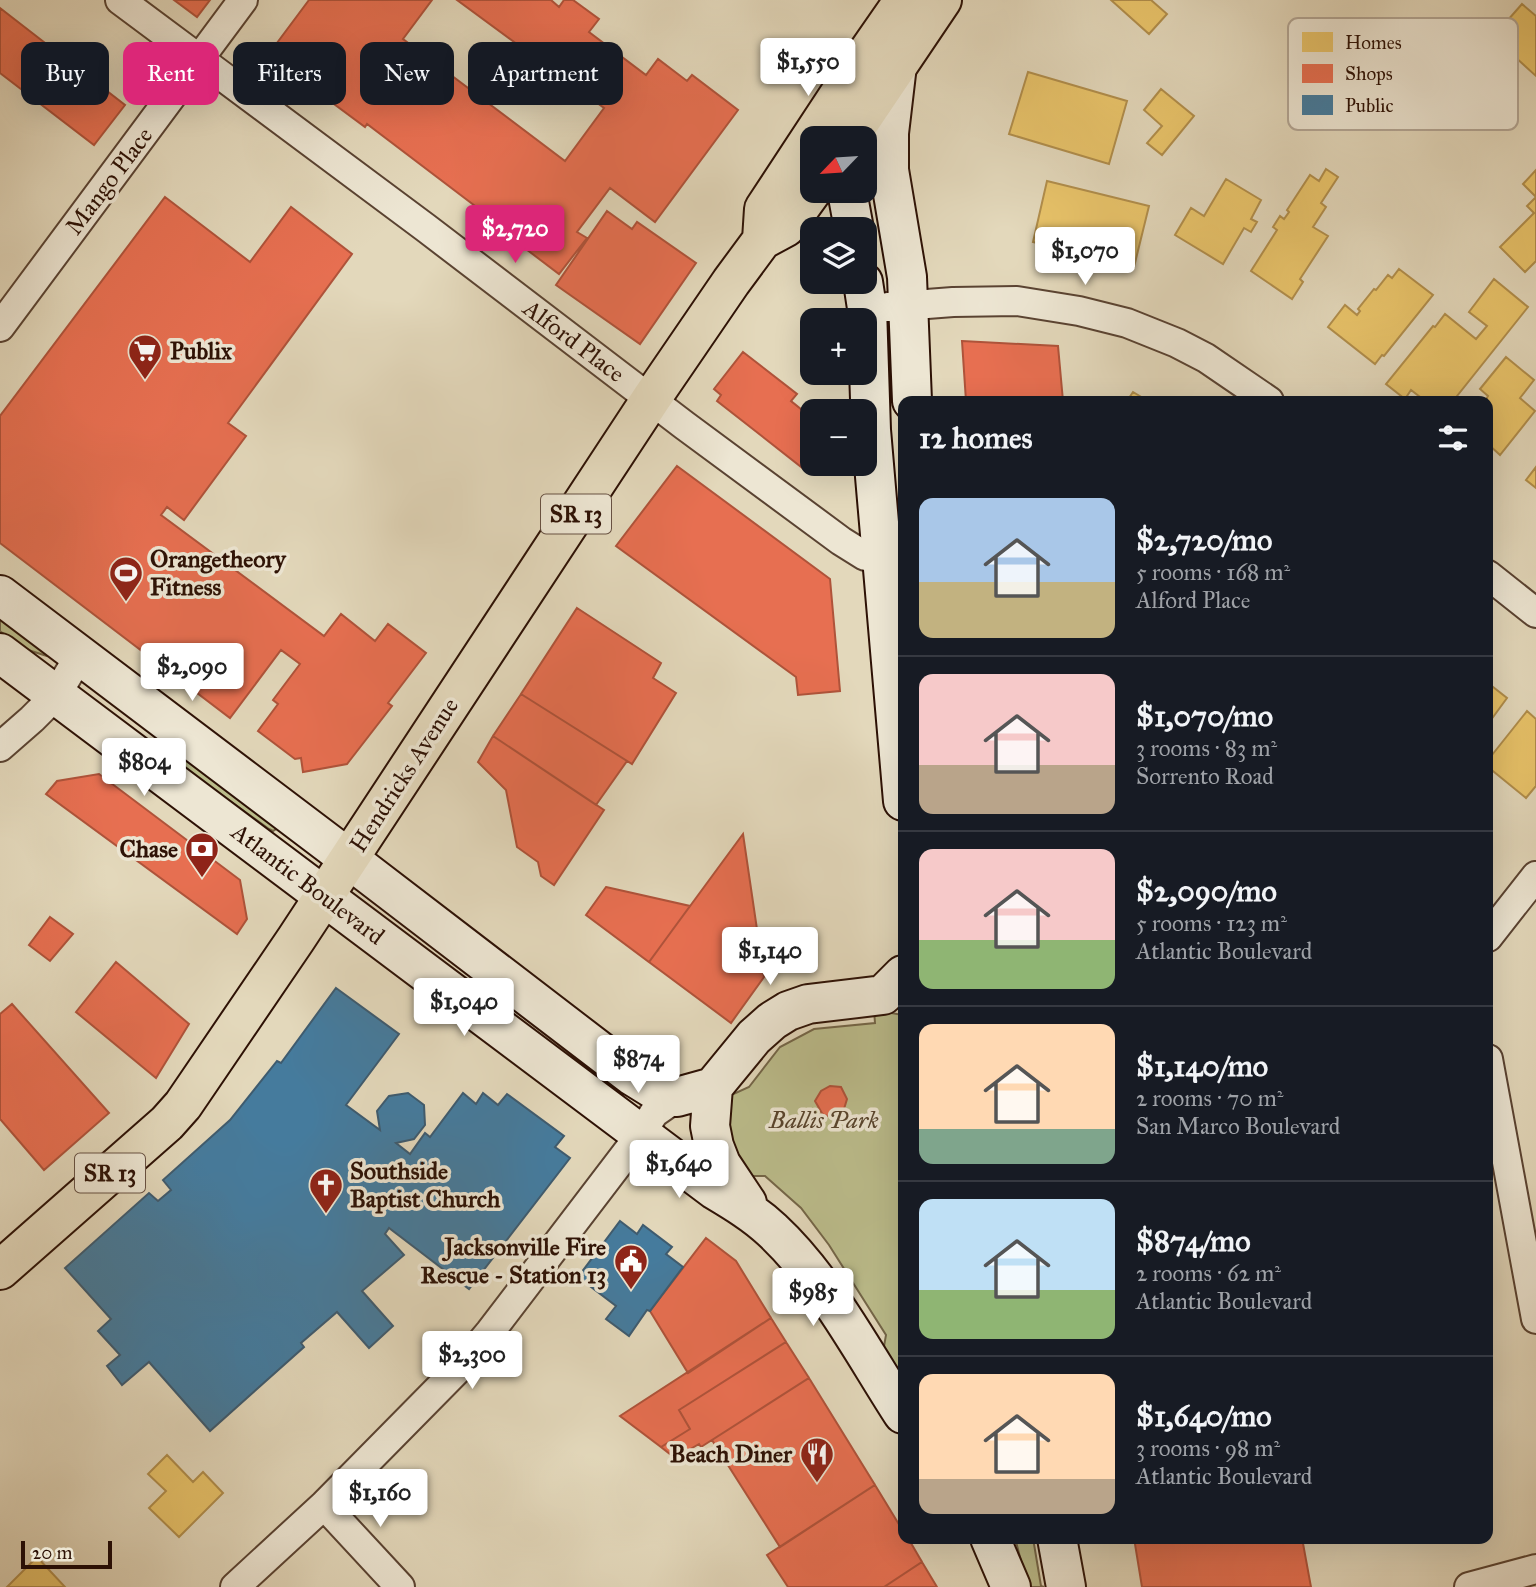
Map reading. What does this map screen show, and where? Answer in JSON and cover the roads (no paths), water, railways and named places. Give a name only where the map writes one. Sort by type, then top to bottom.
[{"type":"main road","name":"Hendricks Avenue","points":[[762,240],[764,209],[904,0]]},
{"type":"main road","points":[[857,126],[942,0]]},
{"type":"main road","points":[[897,65],[889,133],[889,170],[908,277],[912,396]]},
{"type":"main road","points":[[830,126],[854,72]]},
{"type":"main road","name":"Hendricks Avenue","points":[[0,1270],[167,1123],[190,1095],[731,282],[762,240],[786,227],[803,203]]},
{"type":"main road","points":[[865,295],[871,430],[892,555],[898,689]]},
{"type":"main road","name":"Atlantic Boulevard","points":[[0,595],[631,1075],[660,1093],[695,1092]]},
{"type":"main road","name":"Atlantic Boulevard","points":[[0,653],[641,1134],[753,1214],[785,1242],[817,1281],[898,1406]]},
{"type":"main road","points":[[753,1214],[721,1164],[710,1126],[695,1092],[762,1029],[788,1011],[818,1002],[896,991]]},
{"type":"main road","points":[[993,1544],[1011,1587]]},
{"type":"main road","points":[[1058,1544],[1066,1587]]},
{"type":"street","name":"Alford Place","points":[[120,0],[177,42]]},
{"type":"street","name":"Mango Place","points":[[212,42],[243,0]]},
{"type":"street","name":"Alford Place","points":[[219,73],[841,541],[865,556],[892,555]]},
{"type":"street","name":"Mango Place","points":[[0,327],[166,105]]},
{"type":"street","points":[[865,295],[907,305],[1017,301],[1079,311],[1128,323],[1206,358],[1262,396]]},
{"type":"street","points":[[1493,579],[1536,613]]},
{"type":"street","points":[[0,747],[56,695],[80,655]]},
{"type":"street","points":[[1493,931],[1536,876]]},
{"type":"street","points":[[1493,1077],[1523,1184],[1536,1319]]},
{"type":"street","points":[[235,1587],[324,1505],[464,1363],[499,1321],[641,1134],[654,1113],[695,1092]]},
{"type":"street","points":[[324,1505],[400,1587]]},
{"type":"street","points":[[1469,1587],[1536,1569]]},
{"type":"place","name":"Publix","points":[[145,381]]},
{"type":"place","name":"Orangetheory Fitness","points":[[126,603]]},
{"type":"place","name":"Chase","points":[[202,879]]},
{"type":"place","name":"Southside Baptist Church","points":[[326,1215]]},
{"type":"place","name":"Jacksonville Fire Rescue - Station 13","points":[[631,1291]]},
{"type":"place","name":"Beach Diner","points":[[817,1484]]},
{"type":"park label","name":"Ballis Park","points":[[824,1120]]}]
